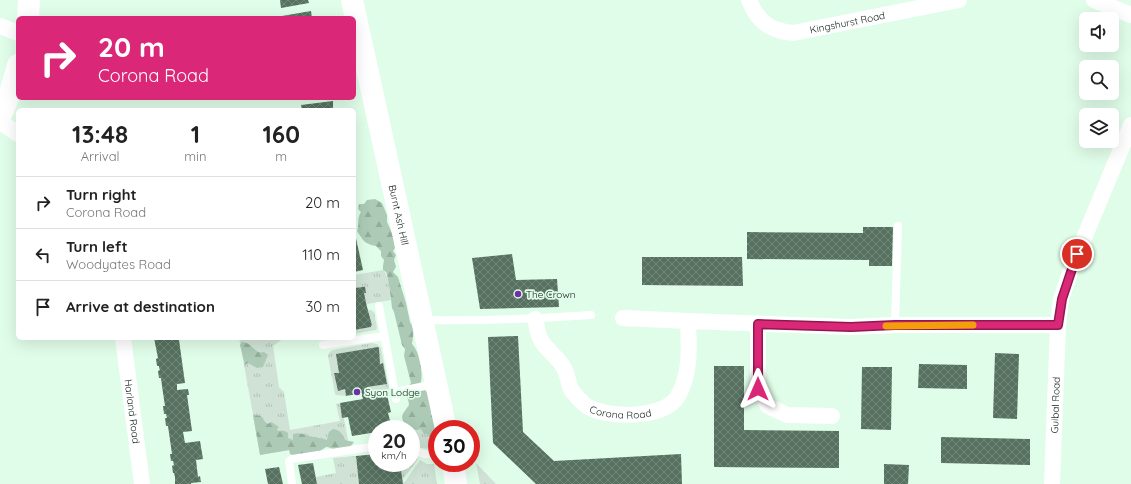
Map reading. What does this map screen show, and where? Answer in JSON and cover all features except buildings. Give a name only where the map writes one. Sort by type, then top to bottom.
[{"type":"street","points":[[28,16],[29,0]]},
{"type":"street","name":"Burnt Ash Hill","points":[[352,0],[356,16]]},
{"type":"street","name":"Kingshurst Road","points":[[749,0],[756,14],[768,26],[780,31],[793,33],[959,0]]},
{"type":"street","points":[[1094,0],[1131,15]]},
{"type":"street","name":"Burnt Ash Hill","points":[[356,18],[444,420]]},
{"type":"street","points":[[0,26],[16,32]]},
{"type":"street","points":[[0,117],[14,90],[16,78]]},
{"type":"street","points":[[0,122],[16,133]]},
{"type":"street","name":"Guibal Road","points":[[1052,484],[1058,325],[1062,299],[1072,267],[1131,125]]},
{"type":"street","points":[[623,318],[851,327],[895,325],[1058,325]]},
{"type":"street","name":"Corona Road","points":[[535,319],[540,340],[564,368],[571,390],[587,407],[610,414],[645,413],[656,411],[672,403],[686,381],[689,351],[688,321]]},
{"type":"street","points":[[758,324],[758,389],[768,406],[787,415],[832,416]]},
{"type":"street","name":"Harland Road","points":[[123,340],[142,484]]},
{"type":"street","points":[[454,472],[456,484]]},
{"type":"lane","points":[[895,325],[898,226]]},
{"type":"lane","points":[[379,306],[395,396],[436,384]]},
{"type":"lane","points":[[422,320],[464,321],[535,319],[591,315]]},
{"type":"lane","points":[[323,345],[384,336]]},
{"type":"lane","points":[[292,484],[289,461],[292,459],[368,447]]},
{"type":"green space","points":[[375,199],[382,203],[387,215],[387,222],[394,237],[395,248],[393,251],[396,255],[394,260],[396,267],[393,272],[398,277],[410,322],[413,327],[412,344],[419,358],[422,376],[420,385],[428,393],[432,410],[431,414],[438,420],[428,420],[428,434],[424,434],[420,429],[420,420],[403,420],[402,418],[409,405],[406,390],[411,383],[404,356],[405,349],[402,345],[392,308],[387,274],[383,270],[384,260],[381,256],[381,251],[376,246],[364,241],[357,231],[361,212],[358,209],[359,204],[364,204],[367,200]]},
{"type":"green space","points":[[383,270],[388,280],[391,300],[367,304],[363,287],[356,288],[356,275]]},
{"type":"green space","points":[[368,310],[374,312],[377,328],[376,330],[356,334],[356,330],[371,327],[372,325]]},
{"type":"green space","points":[[239,340],[281,340],[273,346],[279,387],[284,392],[290,430],[340,421],[336,404],[341,403],[348,440],[260,455]]},
{"type":"green space","points":[[242,342],[248,344],[258,352],[264,352],[268,355],[263,367],[257,368],[248,363],[245,365],[240,345]]},
{"type":"green space","points":[[371,343],[377,344],[381,348],[389,389],[368,392],[367,387],[386,383],[382,363],[380,364],[379,348],[339,373],[335,373],[338,390],[345,389],[346,396],[336,395],[328,356],[330,352],[333,350]]},
{"type":"green space","points":[[253,415],[262,417],[268,424],[271,422],[273,423],[279,427],[277,429],[278,431],[287,432],[288,438],[293,440],[293,434],[299,433],[327,440],[329,432],[333,429],[338,430],[345,440],[354,442],[351,446],[344,449],[336,450],[326,447],[320,451],[295,456],[290,454],[289,450],[260,455]]},
{"type":"green space","points":[[420,429],[428,433],[428,449],[420,448]]},
{"type":"green space","points":[[356,456],[359,484],[317,484],[316,477],[336,473],[333,458]]},
{"type":"green space","points":[[420,460],[428,464],[428,472],[435,472],[437,484],[403,484],[403,482],[405,482],[412,472],[420,472]]},
{"type":"green space","points":[[480,467],[496,484],[480,484],[478,472],[480,472]]},
{"type":"green space","points":[[401,472],[408,472],[403,479]]},
{"type":"slow traffic","points":[[886,326],[973,325]]},
{"type":"place","name":"The Crown","points":[[518,294]]},
{"type":"place","name":"Syon Lodge","points":[[357,392]]},
{"type":"route","points":[[758,389],[758,324],[851,327],[895,325],[1058,325],[1062,299],[1077,254]]}]
